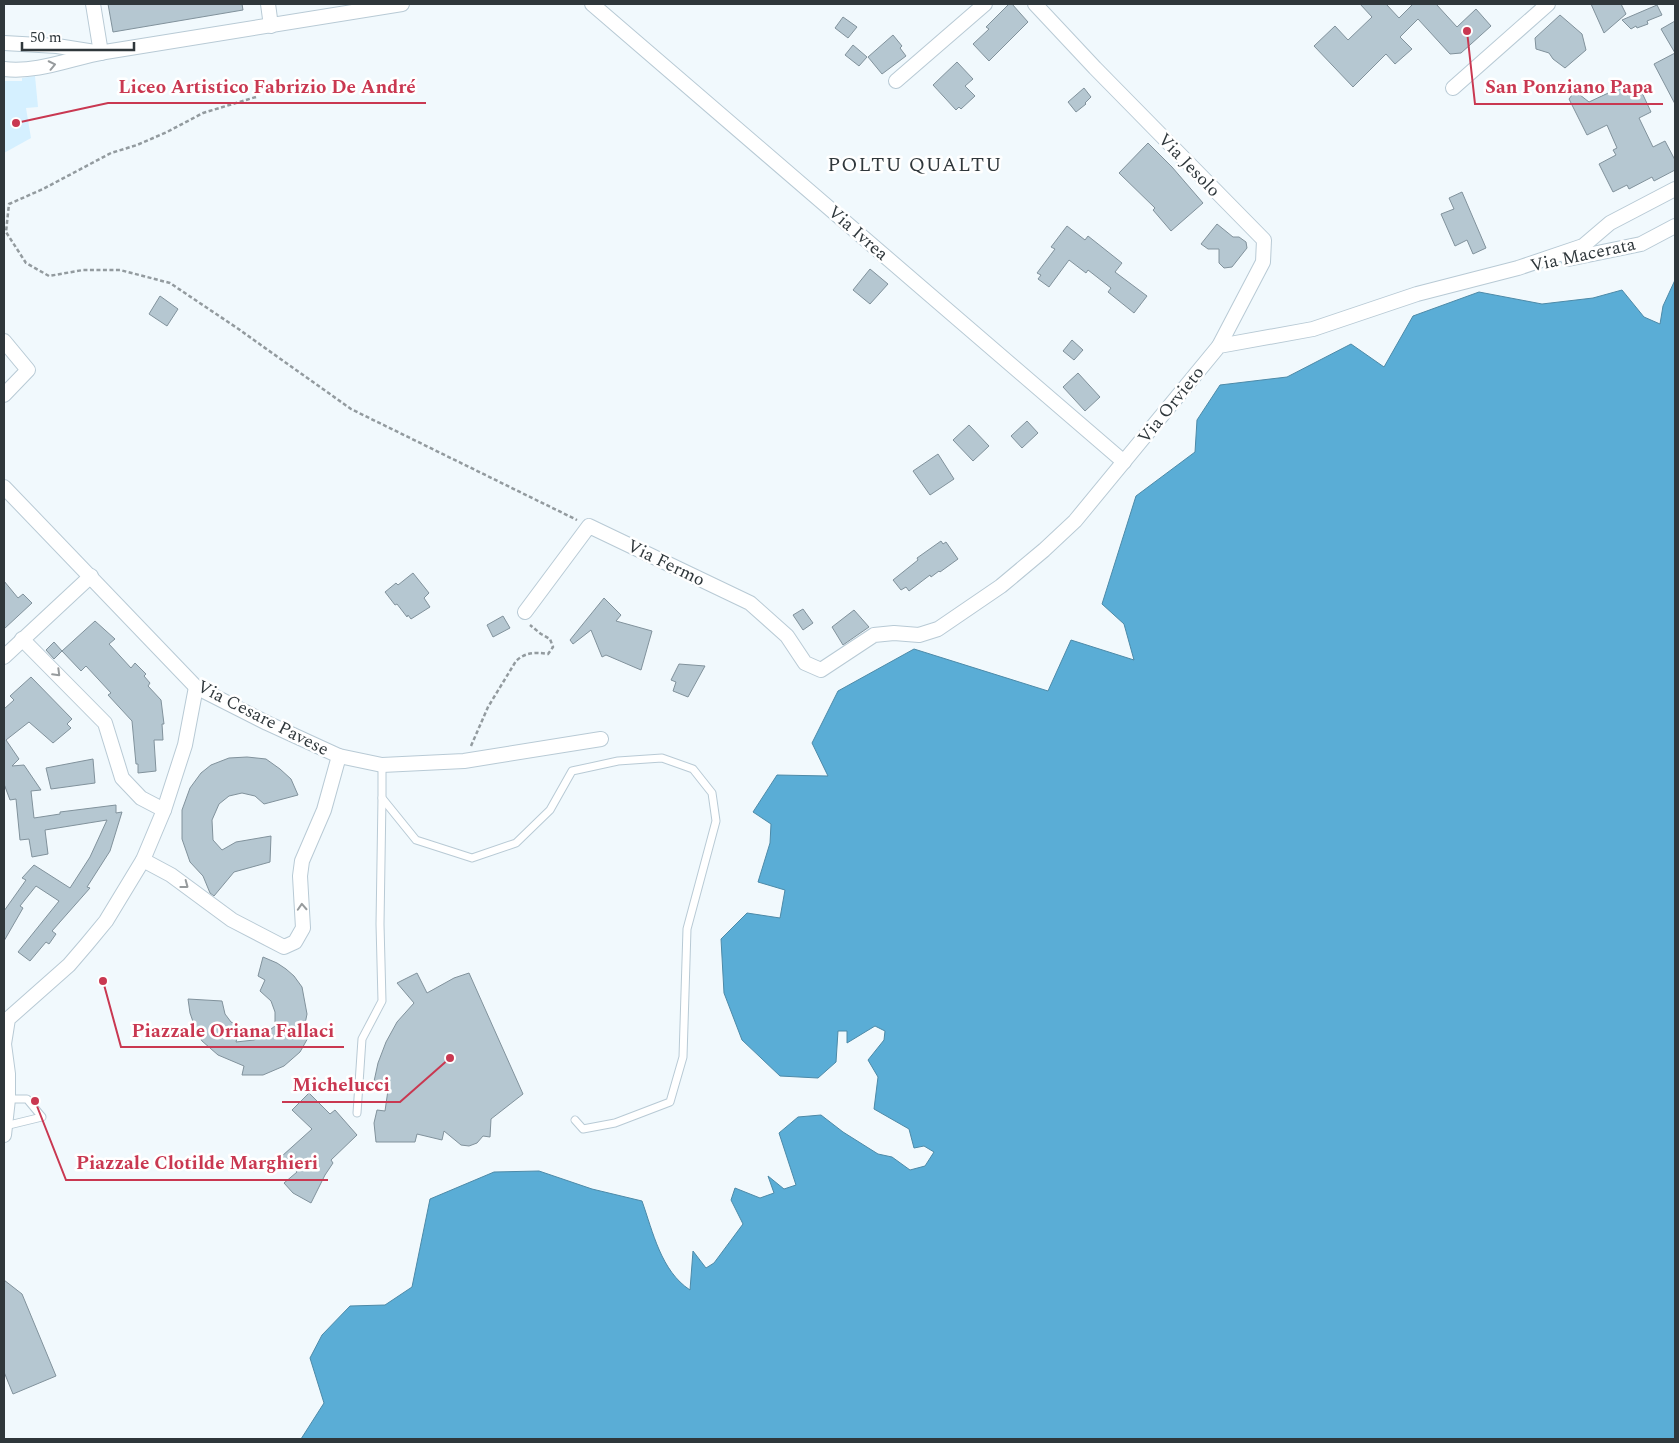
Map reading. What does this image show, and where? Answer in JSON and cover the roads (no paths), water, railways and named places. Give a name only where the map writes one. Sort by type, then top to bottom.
[{"type":"street","points":[[93,4],[101,53]]},
{"type":"street","points":[[268,4],[271,26]]},
{"type":"street","points":[[4,69],[46,67],[101,53],[271,26],[345,8],[402,4]]},
{"type":"street","name":"Via Ivrea","points":[[592,4],[1124,462]]},
{"type":"street","points":[[896,82],[985,4]]},
{"type":"street","name":"Via Jesolo","points":[[1035,4],[1095,68],[1264,240],[1263,262],[1219,346]]},
{"type":"street","points":[[1453,88],[1548,4]]},
{"type":"street","points":[[4,43],[57,46],[101,53]]},
{"type":"street","name":"Via Macerata","points":[[1518,268],[1583,246],[1610,223],[1675,189]]},
{"type":"street","name":"Via Macerata","points":[[1518,268],[1641,244],[1675,226]]},
{"type":"street","points":[[1219,346],[1313,329],[1417,294],[1518,268]]},
{"type":"street","points":[[4,341],[28,370],[4,395]]},
{"type":"street","name":"Via Orvieto","points":[[821,670],[874,635],[894,633],[919,635],[938,629],[1001,586],[1075,521],[1219,346]]},
{"type":"street","name":"Via Cesare Pavese","points":[[4,487],[196,687],[267,724],[339,756],[382,765],[464,761],[601,739]]},
{"type":"street","name":"Via Fermo","points":[[525,612],[590,526],[750,603],[787,636],[805,662],[821,670]]},
{"type":"street","points":[[4,657],[91,576]]},
{"type":"street","points":[[22,639],[105,723],[122,778],[141,798],[164,810]]},
{"type":"street","points":[[4,1131],[8,1099],[8,1074],[4,1044],[6,1019],[69,965],[106,921],[143,860],[164,810],[185,745],[196,687]]},
{"type":"street","points":[[143,860],[171,875],[232,920],[284,948],[295,942],[303,928],[300,876],[302,862],[324,810],[339,756]]},
{"type":"lane","points":[[382,798],[416,840],[472,858],[516,843],[550,810],[572,771],[618,761],[662,758],[693,769],[712,793],[716,821],[687,929],[683,1057],[670,1102],[615,1122],[583,1128],[575,1120]]},
{"type":"lane","points":[[357,1113],[362,1038],[382,1001],[380,924],[382,765]]},
{"type":"lane","points":[[4,1131],[42,1117],[27,1099],[8,1099]]},
{"type":"water","points":[[1675,280],[1675,1439],[301,1439],[324,1403],[310,1358],[322,1335],[350,1306],[385,1305],[412,1287],[430,1199],[494,1172],[539,1171],[592,1189],[642,1201],[654,1238],[665,1262],[680,1282],[690,1290],[693,1251],[706,1268],[714,1263],[743,1224],[731,1200],[735,1188],[760,1198],[774,1193],[768,1176],[784,1189],[796,1185],[779,1133],[798,1117],[821,1115],[843,1132],[878,1154],[892,1157],[910,1170],[925,1166],[934,1152],[924,1146],[914,1148],[909,1129],[874,1109],[878,1077],[868,1060],[884,1040],[885,1031],[875,1026],[847,1043],[847,1031],[838,1031],[836,1062],[818,1078],[780,1076],[742,1040],[724,993],[721,939],[747,913],[780,918],[785,890],[758,882],[770,843],[771,824],[753,812],[777,775],[828,776],[812,743],[838,691],[914,649],[1048,691],[1071,640],[1134,660],[1124,624],[1102,604],[1136,496],[1195,452],[1197,420],[1220,385],[1287,377],[1351,344],[1384,367],[1413,316],[1479,292],[1542,304],[1593,298],[1622,290],[1644,317],[1660,324],[1663,306]]},
{"type":"place","name":"San Ponziano Papa","points":[[1467,31]]},
{"type":"place","name":"Liceo Artistico Fabrizio De André","points":[[16,123]]},
{"type":"place","name":"Piazzale Oriana Fallaci","points":[[103,981]]},
{"type":"place","name":"Michelucci","points":[[450,1058]]},
{"type":"place","name":"Piazzale Clotilde Marghieri","points":[[35,1101]]},
{"type":"district","name":"POLTU QUALTU","points":[[915,165]]}]
